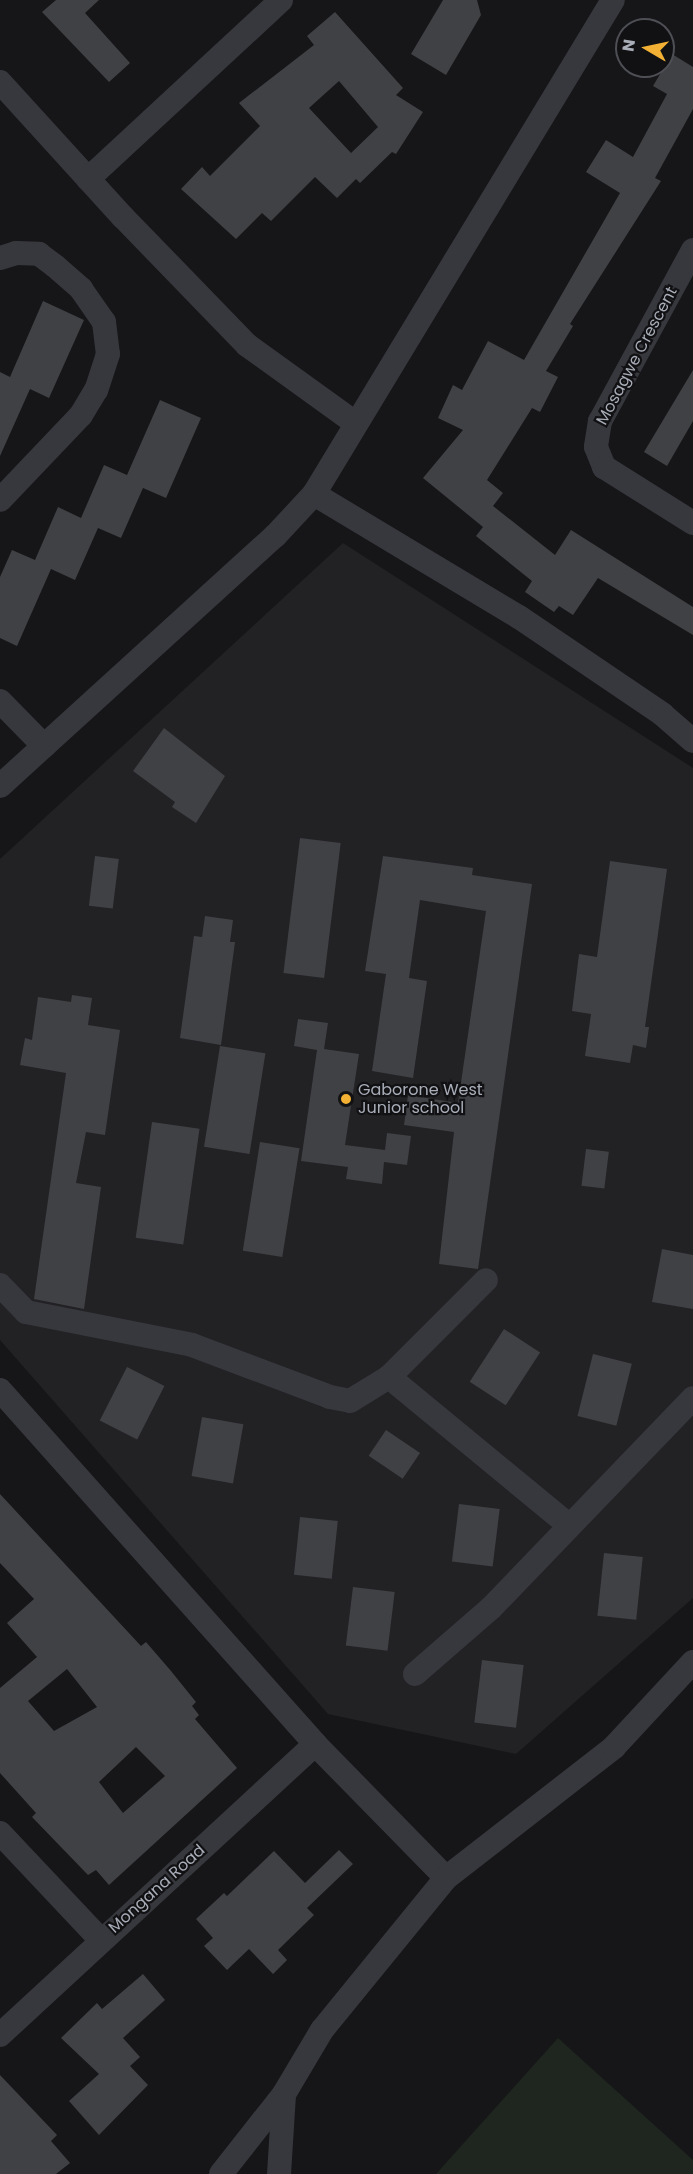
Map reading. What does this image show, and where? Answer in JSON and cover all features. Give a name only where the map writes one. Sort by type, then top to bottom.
[{"type":"street","points":[[88,179],[281,0]]},
{"type":"street","points":[[0,786],[275,536],[314,494],[612,0]]},
{"type":"street","points":[[0,82],[88,179],[247,345],[356,423]]},
{"type":"street","name":"Mosagwe Crescent","points":[[693,250],[600,421],[596,447],[604,466],[693,523]]},
{"type":"street","points":[[0,258],[16,253],[39,254],[55,266],[81,290],[104,321],[108,354],[96,390],[81,415],[0,500]]},
{"type":"street","points":[[314,494],[519,617],[662,714],[693,741]]},
{"type":"street","points":[[0,701],[44,746]]},
{"type":"street","points":[[0,1286],[26,1312],[192,1345],[330,1397],[350,1401],[389,1377],[486,1280]]},
{"type":"street","points":[[389,1377],[570,1526]]},
{"type":"street","points":[[0,1390],[315,1744],[446,1878]]},
{"type":"street","points":[[414,1674],[491,1608],[693,1398]]},
{"type":"street","points":[[221,2174],[284,2094],[322,2030],[446,1878],[614,1747],[693,1662]]},
{"type":"street","name":"Mongana Road","points":[[0,2035],[315,1744]]},
{"type":"street","points":[[0,1833],[101,1940]]},
{"type":"street","points":[[279,2174],[284,2094]]},
{"type":"shaded area","name":"Gaborone West Junior school","points":[[343,543],[693,768],[693,1598],[516,1754],[328,1714],[0,1340],[0,859]]},
{"type":"shaded area","points":[[558,2038],[693,2160],[693,2174],[436,2174]]},
{"type":"building","points":[[56,0],[99,0],[85,13],[130,63],[109,82],[42,12]]},
{"type":"building","points":[[443,0],[477,0],[481,15],[446,75],[411,54]]},
{"type":"building","points":[[335,12],[403,88],[396,95],[423,112],[396,154],[392,152],[360,183],[356,179],[337,198],[315,177],[271,221],[262,213],[236,239],[181,189],[202,167],[210,176],[260,126],[239,103],[314,45],[307,36]],"holes":[[[339,81],[378,127],[351,153],[309,108]]]},
{"type":"building","points":[[675,56],[693,67],[693,109],[655,178],[661,181],[570,324],[573,326],[546,371],[558,377],[540,412],[532,408],[487,480],[503,493],[493,506],[555,555],[571,530],[693,607],[693,635],[598,578],[573,615],[559,606],[554,612],[525,592],[532,581],[476,536],[483,527],[423,478],[463,430],[438,418],[453,385],[462,390],[488,341],[524,360],[620,193],[586,172],[606,140],[633,157],[667,94],[653,86],[658,78],[675,78]]},
{"type":"building","points":[[43,301],[84,320],[49,398],[30,389],[0,456],[0,372],[10,377]]},
{"type":"building","points":[[693,370],[693,421],[667,466],[644,452]]},
{"type":"building","points":[[160,400],[201,418],[166,498],[143,488],[121,538],[98,528],[75,580],[51,569],[17,646],[0,638],[0,577],[12,550],[35,560],[58,507],[81,518],[104,465],[127,475]]},
{"type":"building","points":[[164,728],[225,776],[196,823],[172,807],[175,802],[133,771]]},
{"type":"building","points":[[300,838],[341,843],[324,978],[283,973]]},
{"type":"building","points":[[95,856],[119,859],[113,909],[89,906]]},
{"type":"building","points":[[383,856],[473,868],[472,875],[532,884],[478,1269],[439,1264],[454,1132],[404,1125],[408,1095],[458,1103],[486,911],[420,900],[409,978],[427,981],[413,1078],[372,1071],[386,974],[365,971]]},
{"type":"building","points":[[610,861],[667,869],[645,1027],[649,1027],[646,1048],[633,1045],[630,1063],[585,1056],[591,1014],[572,1011],[579,954],[597,957]]},
{"type":"building","points":[[205,916],[233,920],[230,942],[235,942],[221,1045],[180,1038],[194,936],[202,937]]},
{"type":"building","points":[[72,995],[92,998],[88,1025],[120,1030],[105,1135],[86,1132],[76,1183],[101,1187],[84,1309],[34,1299],[66,1073],[20,1065],[25,1038],[32,1040],[38,997],[71,1002]]},
{"type":"building","points":[[298,1019],[328,1023],[324,1049],[359,1054],[345,1145],[385,1150],[387,1133],[411,1136],[407,1165],[384,1162],[382,1184],[346,1179],[348,1167],[301,1161],[317,1050],[294,1046]]},
{"type":"building","points":[[220,1046],[265,1053],[249,1154],[204,1147]]},
{"type":"building","points":[[152,1122],[200,1129],[183,1245],[136,1238]]},
{"type":"building","points":[[260,1142],[300,1148],[282,1257],[243,1251]]},
{"type":"building","points":[[586,1149],[609,1152],[604,1189],[581,1186]]},
{"type":"building","points":[[662,1249],[693,1255],[693,1309],[652,1302]]},
{"type":"building","points":[[504,1329],[540,1352],[506,1405],[470,1382]]},
{"type":"building","points":[[593,1354],[632,1364],[616,1426],[578,1416]]},
{"type":"building","points":[[127,1367],[164,1386],[137,1440],[100,1420]]},
{"type":"building","points":[[202,1417],[243,1424],[233,1483],[192,1476]]},
{"type":"building","points":[[386,1430],[420,1453],[403,1479],[369,1456]]},
{"type":"building","points":[[0,1494],[141,1646],[146,1642],[196,1702],[192,1706],[199,1715],[195,1719],[237,1768],[109,1885],[96,1870],[88,1875],[32,1817],[36,1813],[0,1773],[0,1688],[37,1657],[7,1623],[34,1599],[0,1563]],"holes":[[[67,1669],[97,1707],[54,1731],[28,1701]],[[136,1747],[165,1776],[123,1813],[99,1782]]]},
{"type":"building","points":[[459,1504],[500,1509],[493,1567],[452,1562]]},
{"type":"building","points":[[300,1517],[338,1521],[332,1579],[294,1575]]},
{"type":"building","points":[[604,1553],[643,1557],[636,1620],[597,1616]]},
{"type":"building","points":[[353,1587],[395,1592],[387,1651],[346,1646]]},
{"type":"building","points":[[482,1660],[524,1665],[516,1728],[474,1723]]},
{"type":"building","points":[[339,1850],[353,1864],[307,1908],[314,1915],[278,1950],[287,1960],[273,1974],[249,1949],[227,1970],[204,1946],[213,1938],[196,1919],[224,1893],[227,1896],[274,1851],[305,1883]]},
{"type":"building","points":[[143,1974],[165,2000],[123,2038],[140,2057],[130,2066],[148,2085],[99,2135],[69,2101],[99,2074],[61,2038],[97,2003],[102,2009]]},
{"type":"building","points":[[0,2075],[57,2135],[51,2141],[70,2163],[56,2174],[0,2174]]},
{"type":"place","name":"Gaborone West Junior school","points":[[346,1099]]}]
